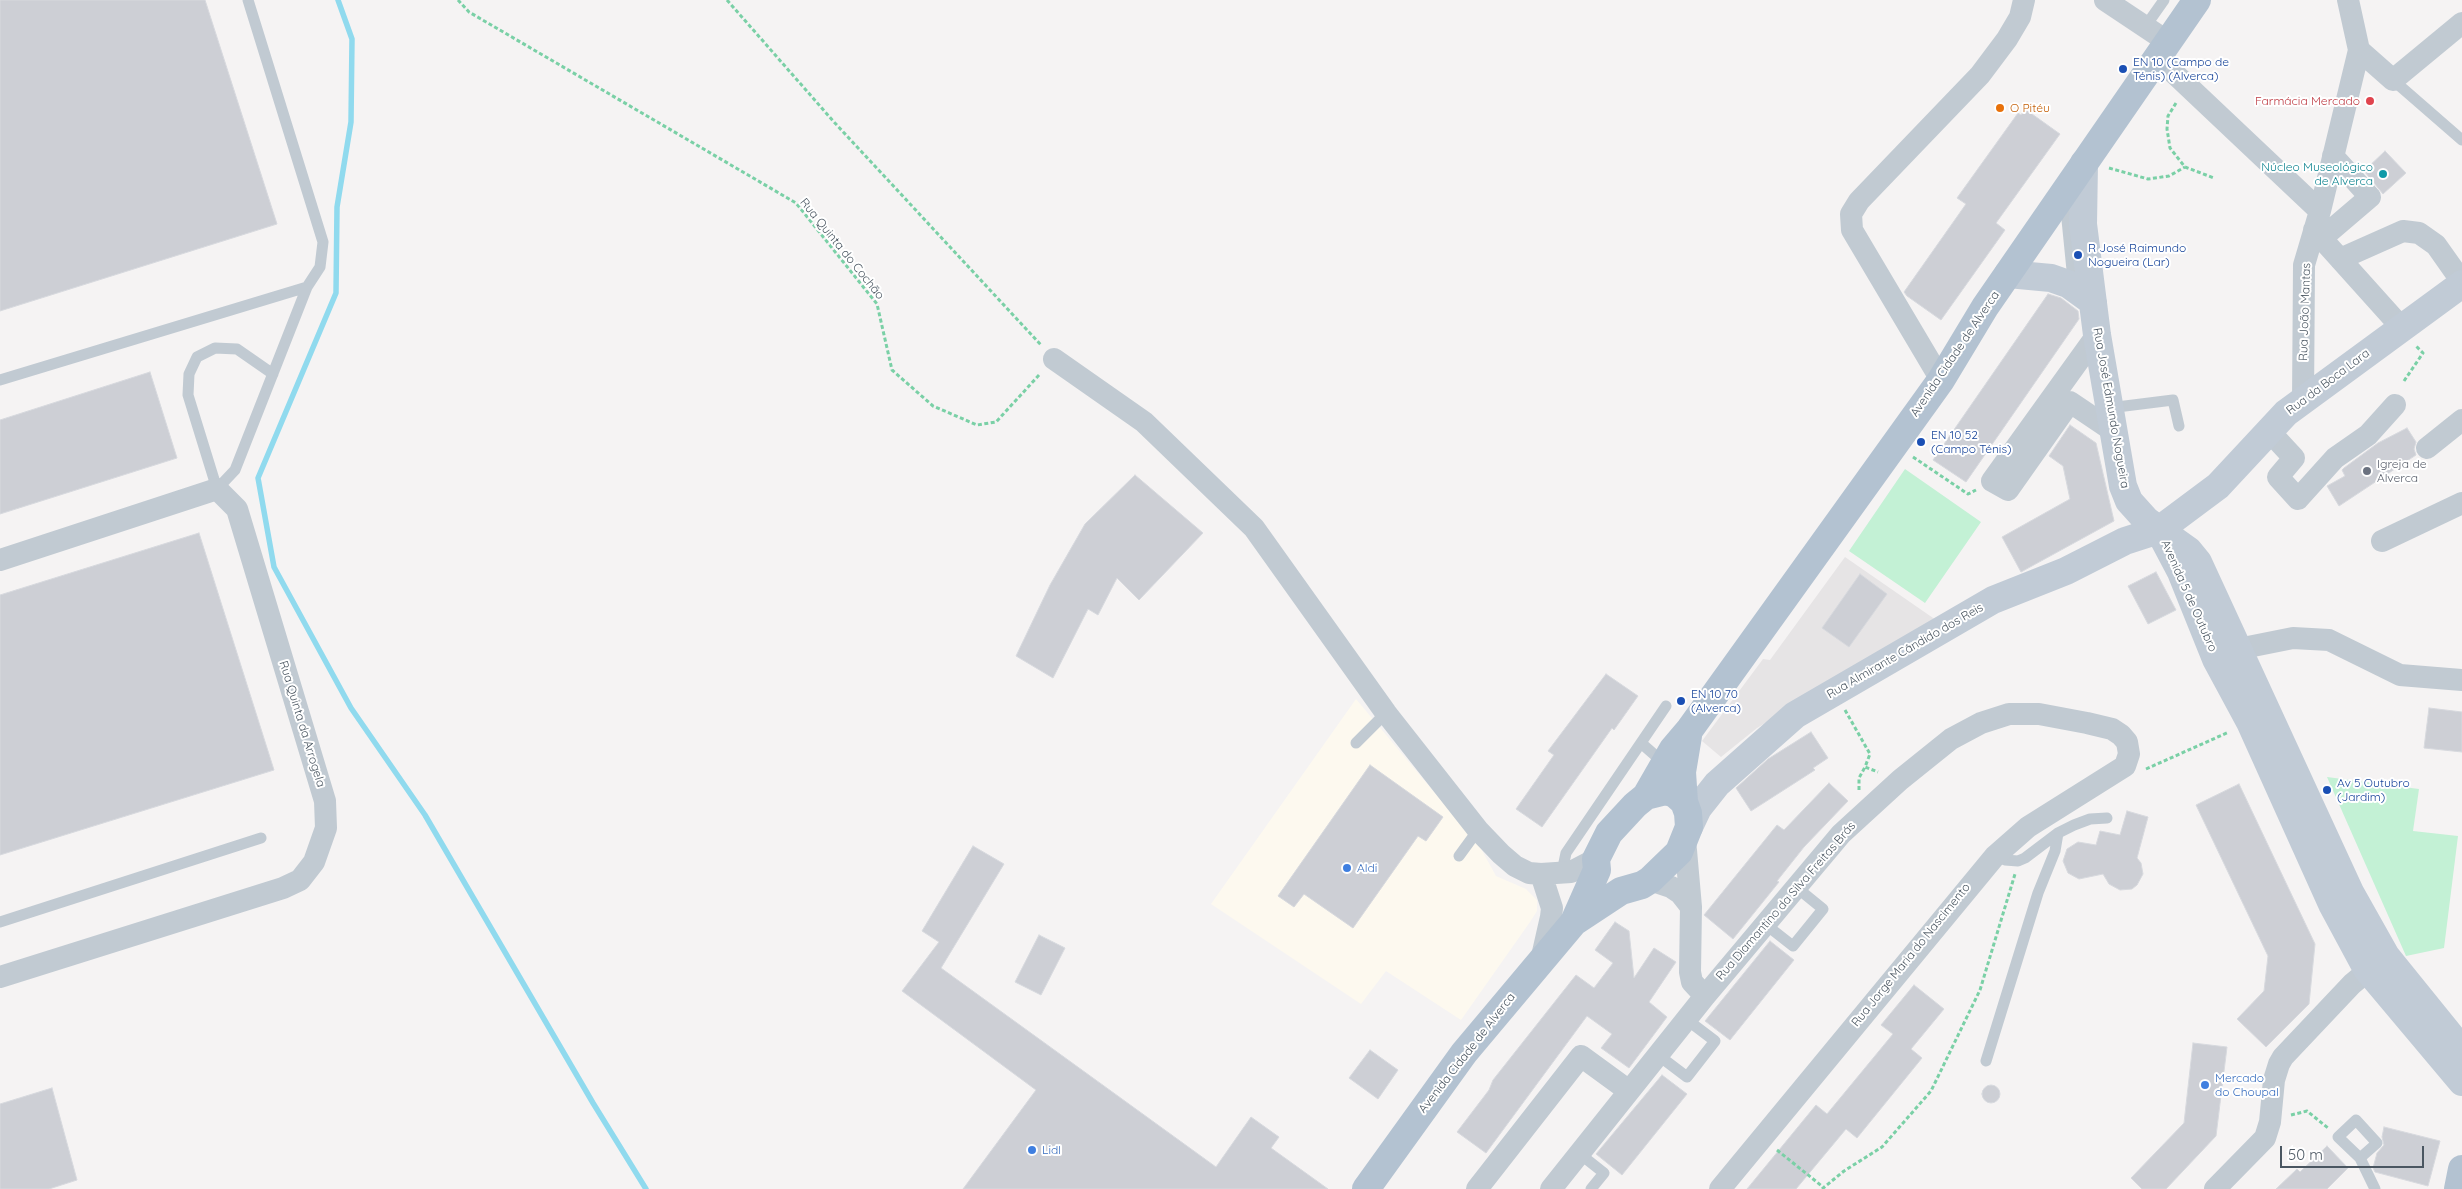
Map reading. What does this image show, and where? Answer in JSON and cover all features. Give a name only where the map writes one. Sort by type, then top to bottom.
[{"type":"main road","name":"Avenida Cidade de Alverca","points":[[1574,922],[1609,833],[1646,796],[1673,749],[1690,730],[1940,380],[2008,274],[2197,0]]},
{"type":"main road","name":"Rua José Edmundo Nogueira","points":[[2086,161],[2083,224],[2097,335],[2123,486],[2129,501],[2146,521],[2159,530]]},
{"type":"main road","points":[[2008,274],[2050,278],[2068,284],[2093,302]]},
{"type":"main road","name":"Rua da Boca Lara","points":[[2159,530],[2218,486],[2286,413],[2462,283]]},
{"type":"main road","name":"Avenida 5 de Outubro","points":[[2159,530],[2227,654],[2250,722],[2332,904],[2377,962],[2462,1082]]},
{"type":"main road","name":"Rua Almirante Cândido dos Reis","points":[[1686,822],[1717,784],[1795,715],[1993,600],[2066,571],[2125,541],[2159,530]]},
{"type":"main road","name":"Avenida Cidade de Alverca","points":[[1366,1189],[1464,1053],[1574,922],[1621,890],[1642,885],[1670,863],[1686,822],[1682,772],[1690,730]]},
{"type":"main road","points":[[1646,796],[1666,791],[1675,794],[1686,822]]},
{"type":"main road","points":[[1597,865],[1602,881],[1610,888],[1621,890]]},
{"type":"main road","name":"Avenida 5 de Outubro","points":[[2377,962],[2462,1050]]},
{"type":"main road","points":[[2458,1189],[2462,1169]]},
{"type":"street","points":[[1940,380],[1852,230],[1851,214],[1859,201],[1980,75],[2016,25],[2024,0]]},
{"type":"street","points":[[2105,0],[2145,27],[2209,106],[2318,227],[2340,259],[2402,328]]},
{"type":"street","points":[[2348,0],[2359,50],[2393,80],[2462,23]]},
{"type":"street","name":"Rua João Mantas","points":[[2303,401],[2304,265],[2318,227],[2359,50]]},
{"type":"street","points":[[2318,227],[2370,197],[2333,156]]},
{"type":"street","points":[[2340,259],[2403,231],[2419,233],[2436,244],[2462,283]]},
{"type":"street","points":[[2097,335],[1992,480],[2008,490],[2070,402],[2111,420]]},
{"type":"street","points":[[1054,359],[1144,422],[1254,528],[1386,713],[1478,830],[1515,866],[1529,873],[1551,873],[1571,872],[1597,865]]},
{"type":"street","points":[[2269,431],[2294,458],[2278,477],[2298,499],[2335,458],[2368,435],[2395,404]]},
{"type":"street","points":[[2427,448],[2462,420]]},
{"type":"street","points":[[0,560],[217,489]]},
{"type":"street","name":"Rua Quinta da Arrogela","points":[[0,977],[283,888],[300,880],[314,862],[326,828],[325,801],[237,509],[217,489]]},
{"type":"street","points":[[2382,541],[2462,503]]},
{"type":"street","points":[[2227,654],[2293,638],[2329,640],[2400,675],[2462,680]]},
{"type":"street","name":"Rua Diamantino da Silva Freitas Brás","points":[[1551,1189],[1686,1019],[1841,834],[1900,780],[1951,739],[1981,722],[2009,714],[2039,714],[2112,729],[2121,734],[2135,763]]},
{"type":"street","name":"Rua Jorge Maria do Nascimento","points":[[1720,1189],[1995,856],[2028,828],[2118,772],[2129,760],[2135,763]]},
{"type":"street","points":[[1686,822],[1691,907],[1690,972],[1692,982],[1705,996]]},
{"type":"street","points":[[1540,962],[1552,917],[1551,873]]},
{"type":"street","points":[[1650,880],[1671,887],[1680,893],[1691,907]]},
{"type":"street","points":[[2215,1189],[2265,1138],[2269,1130],[2274,1080],[2278,1064],[2377,962]]},
{"type":"street","points":[[1477,1189],[1581,1056],[1629,1091]]},
{"type":"lane","points":[[248,0],[323,242],[320,267],[307,288],[273,374],[235,470],[217,489],[188,395],[189,374],[197,357],[215,348],[237,349],[273,374]]},
{"type":"lane","points":[[2145,27],[2164,0]]},
{"type":"lane","points":[[2393,80],[2462,140]]},
{"type":"lane","name":"Rua José Edmundo Nogueira","points":[[2065,192],[2072,270],[2093,302]]},
{"type":"lane","points":[[0,380],[307,288]]},
{"type":"lane","points":[[2111,420],[2174,400],[2178,426]]},
{"type":"lane","points":[[1551,873],[1666,706]]},
{"type":"lane","points":[[1356,743],[1386,713]]},
{"type":"lane","points":[[1641,743],[1665,764]]},
{"type":"lane","points":[[1995,856],[2005,860],[2018,861],[2025,858],[2058,833],[2090,818],[2107,818]]},
{"type":"lane","points":[[1459,856],[1478,830]]},
{"type":"lane","points":[[1986,1061],[2038,894],[2055,851],[2058,833]]},
{"type":"lane","points":[[0,922],[261,838]]},
{"type":"lane","points":[[1765,924],[1793,946],[1823,909],[1796,887]]},
{"type":"lane","points":[[1658,1055],[1687,1077],[1715,1041],[1686,1019]]},
{"type":"lane","points":[[2360,1158],[2377,1143],[2356,1120],[2338,1136],[2360,1158],[2375,1189]]},
{"type":"lane","points":[[1580,1154],[1604,1172],[1591,1189]]},
{"type":"path","name":"Rua Quinta do Cochão","points":[[458,0],[469,12],[796,203],[877,304],[892,370],[933,406],[977,425],[996,422],[1054,359]]},
{"type":"path","points":[[726,0],[834,122],[1054,359]]},
{"type":"path","points":[[2209,106],[2176,103],[2168,116],[2167,129],[2170,148],[2185,167],[2214,178]]},
{"type":"path","points":[[2086,161],[2148,179],[2169,176],[2185,167]]},
{"type":"path","points":[[2402,328],[2423,353],[2404,381]]},
{"type":"path","points":[[1893,444],[1968,494],[1992,480]]},
{"type":"path","points":[[2135,763],[2230,732]]},
{"type":"path","points":[[1866,745],[1870,754],[1865,767],[1900,780]]},
{"type":"path","points":[[1762,1137],[1822,1188],[1844,1171],[1882,1147],[1931,1091],[1980,990],[2018,861]]},
{"type":"path","points":[[2269,1130],[2283,1117],[2307,1111],[2338,1136]]},
{"type":"shaded area","points":[[1845,557],[1936,620],[1757,728],[1721,757],[1702,741],[1763,659],[1770,660]]},
{"type":"shaded area","points":[[1356,699],[1480,847],[1496,876],[1526,889],[1537,900],[1537,911],[1461,1020],[1386,971],[1361,1004],[1211,904]]},
{"type":"green space","points":[[1905,469],[1981,522],[1925,603],[1849,551]]},
{"type":"green space","points":[[2327,777],[2419,789],[2413,831],[2458,836],[2444,948],[2406,956]]},
{"type":"building","points":[[0,0],[205,0],[277,224],[0,311]]},
{"type":"building","points":[[2025,109],[2060,134],[1996,223],[2005,230],[1941,320],[1904,292],[1966,204],[1957,198],[2018,113],[2021,115]]},
{"type":"building","name":"Núcleo Museológico de Alverca","points":[[2385,151],[2406,173],[2383,194],[2364,171]]},
{"type":"building","points":[[2048,294],[2061,298],[2078,311],[2079,319],[1966,482],[1933,460]]},
{"type":"building","points":[[150,372],[177,458],[0,514],[0,420]]},
{"type":"building","points":[[2070,425],[2096,443],[2114,521],[2021,572],[2002,537],[2070,499],[2063,466],[2049,456]]},
{"type":"building","name":"Igreja de Alverca","points":[[2407,428],[2416,442],[2414,449],[2416,455],[2339,506],[2327,486],[2345,476],[2342,470],[2344,468],[2378,443]]},
{"type":"building","points":[[1135,475],[1203,533],[1139,600],[1117,578],[1098,615],[1088,609],[1053,678],[1016,656],[1050,585],[1085,524]]},
{"type":"building","points":[[199,533],[274,770],[0,855],[0,595]]},
{"type":"building","points":[[2156,572],[2176,610],[2148,624],[2128,586]]},
{"type":"building","points":[[1860,574],[1887,594],[1849,647],[1822,628]]},
{"type":"building","points":[[1606,674],[1638,696],[1614,730],[1612,728],[1542,827],[1516,809],[1554,755],[1548,751]]},
{"type":"building","points":[[2429,708],[2462,712],[2462,752],[2424,748]]},
{"type":"building","points":[[1811,732],[1828,758],[1813,768],[1815,770],[1751,811],[1736,788],[1768,759]]},
{"type":"building","name":"Aldi","points":[[1370,765],[1443,817],[1426,841],[1418,836],[1353,928],[1304,894],[1294,907],[1278,896]]},
{"type":"building","points":[[1829,783],[1848,801],[1804,847],[1777,881],[1779,882],[1733,939],[1704,915],[1777,825],[1784,830]]},
{"type":"building","points":[[2239,784],[2315,944],[2309,1004],[2266,1047],[2237,1019],[2264,991],[2268,956],[2196,805]]},
{"type":"building","points":[[2127,811],[2148,817],[2137,858],[2141,863],[2143,874],[2137,885],[2132,889],[2120,890],[2109,884],[2103,874],[2079,879],[2068,873],[2063,861],[2067,849],[2078,842],[2096,845],[2100,831],[2120,835]]},
{"type":"building","points":[[973,846],[1004,864],[941,968],[1216,1167],[1251,1117],[1279,1137],[1271,1148],[1328,1189],[963,1189],[1036,1090],[902,991],[939,942],[922,931]]},
{"type":"building","points":[[1615,922],[1629,931],[1634,978],[1654,948],[1676,962],[1649,1002],[1667,1017],[1629,1068],[1601,1048],[1612,1034],[1587,1016],[1486,1153],[1457,1132],[1489,1090],[1493,1080],[1576,975],[1594,988],[1613,963],[1595,950]]},
{"type":"building","points":[[1039,935],[1065,948],[1041,995],[1015,982]]},
{"type":"building","points":[[1770,941],[1794,960],[1730,1040],[1705,1021]]},
{"type":"building","points":[[1914,985],[1944,1009],[1911,1049],[1922,1058],[1857,1138],[1846,1129],[1796,1189],[1747,1189],[1816,1105],[1827,1114],[1893,1034],[1881,1025]]},
{"type":"building","name":"Mercado do Choupal","points":[[2193,1043],[2227,1047],[2216,1136],[2166,1189],[2142,1189],[2131,1178],[2184,1123]]},
{"type":"building","points":[[1370,1050],[1398,1070],[1378,1099],[1349,1078]]},
{"type":"building","points":[[1662,1075],[1687,1094],[1622,1175],[1596,1154]]},
{"type":"building","points":[[1991,1085],[1997,1088],[2000,1094],[1997,1100],[1991,1103],[1985,1100],[1982,1094],[1985,1088]]},
{"type":"building","points":[[52,1088],[77,1180],[49,1189],[0,1189],[0,1104]]},
{"type":"building","points":[[2384,1127],[2440,1141],[2428,1186],[2375,1172],[2373,1168],[2377,1153],[2384,1145],[2382,1137]]},
{"type":"building","points":[[2327,1146],[2348,1168],[2327,1189],[2276,1189],[2297,1169],[2300,1172]]},
{"type":"waterway","points":[[338,0],[352,39],[351,122],[337,207],[336,293],[258,478],[274,567],[351,708],[425,815],[593,1103],[646,1189]]},
{"type":"place","name":"EN 10 (Campo de Ténis) (Alverca)","points":[[2123,69]]},
{"type":"place","name":"Farmácia Mercado","points":[[2370,101]]},
{"type":"place","name":"O Pitéu","points":[[2000,108]]},
{"type":"place","name":"Núcleo Museológico de Alverca","points":[[2383,174]]},
{"type":"place","name":"R José Raimundo Nogueira (Lar)","points":[[2078,255]]},
{"type":"place","name":"EN 10 52 (Campo Ténis)","points":[[1921,442]]},
{"type":"place","name":"Igreja de Alverca","points":[[2367,471]]},
{"type":"place","name":"EN 10 70 (Alverca)","points":[[1681,701]]},
{"type":"place","name":"Av 5 Outubro (Jardim)","points":[[2327,790]]},
{"type":"place","name":"Aldi","points":[[1347,868]]},
{"type":"place","name":"Mercado do Choupal","points":[[2205,1085]]},
{"type":"place","name":"Lidl","points":[[1032,1150]]}]
